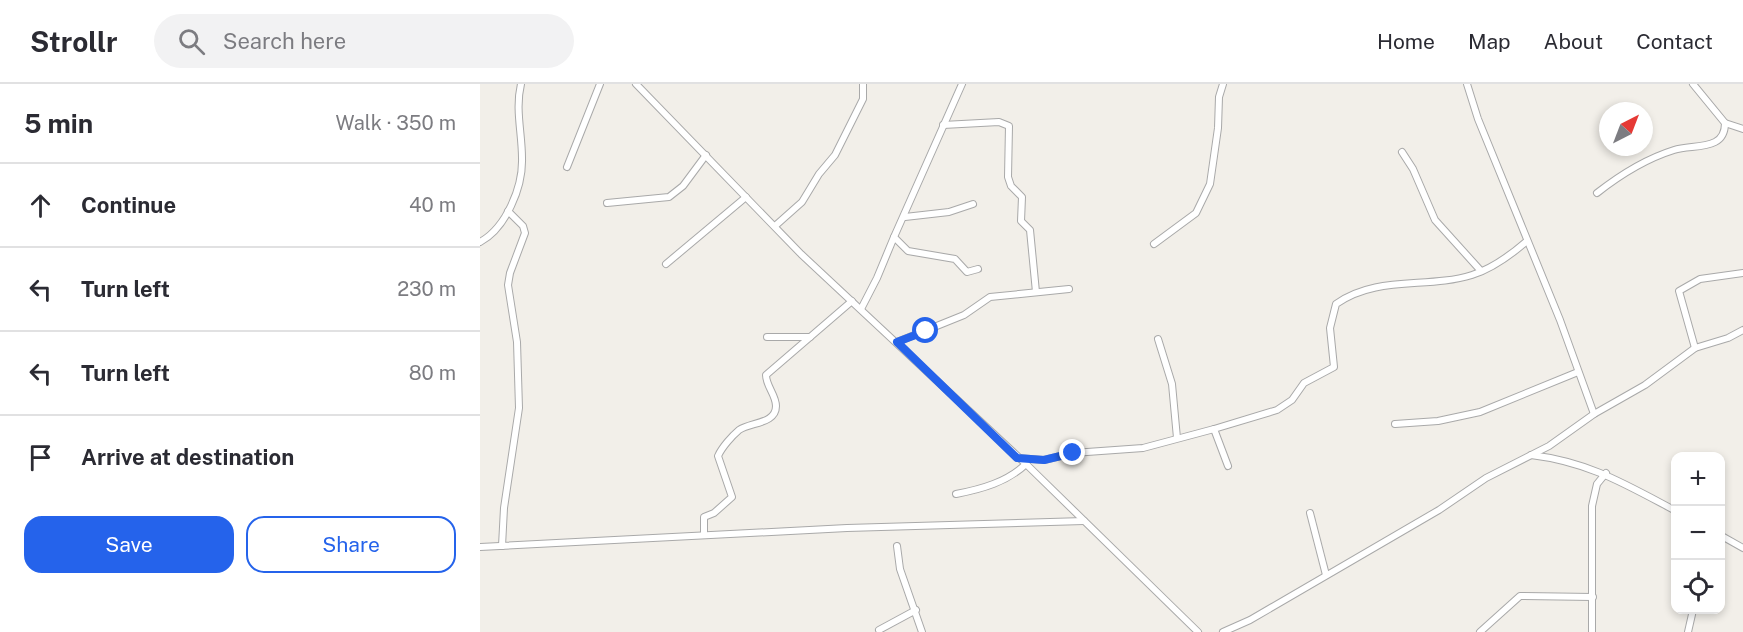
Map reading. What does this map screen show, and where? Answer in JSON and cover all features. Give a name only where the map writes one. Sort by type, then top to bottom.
[{"type":"street","points":[[480,242],[498,229],[508,211],[523,161],[518,108],[520,84]]},
{"type":"street","points":[[567,167],[600,84]]},
{"type":"street","points":[[636,84],[775,226],[1017,458],[1026,464],[1198,632]]},
{"type":"street","points":[[775,226],[802,202],[819,174],[835,155],[863,99],[862,84]]},
{"type":"street","points":[[861,309],[878,278],[894,237],[905,217],[924,166],[962,84]]},
{"type":"street","points":[[1154,244],[1196,213],[1210,184],[1218,128],[1219,97],[1223,84]]},
{"type":"street","points":[[1467,84],[1478,119],[1594,414]]},
{"type":"street","points":[[1694,84],[1725,123],[1743,129]]},
{"type":"street","points":[[943,125],[999,122],[1009,126],[1008,177],[1009,183],[1022,197],[1021,221],[1030,230],[1036,292]]},
{"type":"street","points":[[1596,193],[1619,176],[1646,162],[1675,150],[1715,143],[1725,132],[1725,123]]},
{"type":"street","points":[[1402,152],[1413,169],[1423,199],[1435,220],[1481,271]]},
{"type":"street","points":[[607,202],[669,197],[683,186],[706,154]]},
{"type":"street","points":[[666,264],[746,197]]},
{"type":"street","points":[[905,217],[950,212],[973,204]]},
{"type":"street","points":[[502,546],[504,508],[519,408],[517,342],[508,285],[510,273],[525,233],[523,226],[508,211]]},
{"type":"street","points":[[894,237],[908,251],[955,259],[967,272],[978,269]]},
{"type":"street","points":[[1017,458],[1044,460],[1073,453],[1114,453],[1143,448],[1277,410],[1292,400],[1304,383],[1334,367],[1330,328],[1335,307],[1342,300],[1374,287],[1455,279],[1481,271],[1513,253],[1527,241]]},
{"type":"street","points":[[1695,348],[1679,291],[1700,279],[1743,273]]},
{"type":"street","points":[[897,342],[964,315],[990,297],[1069,289]]},
{"type":"street","points":[[704,535],[705,517],[714,513],[732,497],[718,456],[721,450],[739,431],[768,419],[775,412],[777,403],[766,383],[766,375],[852,301]]},
{"type":"street","points":[[1223,632],[1250,620],[1439,510],[1486,478],[1550,446],[1594,414],[1645,385],[1695,348],[1728,338],[1743,330]]},
{"type":"street","points":[[767,337],[810,337]]},
{"type":"street","points":[[1158,339],[1172,384],[1177,438]]},
{"type":"street","points":[[1395,424],[1438,421],[1480,412],[1578,372]]},
{"type":"street","points":[[1214,429],[1228,466]]},
{"type":"street","points":[[1531,454],[1558,458],[1606,473],[1671,508]]},
{"type":"street","points":[[956,494],[984,488],[1013,476],[1026,464]]},
{"type":"street","points":[[1592,632],[1593,506],[1597,484],[1606,473]]},
{"type":"street","points":[[1310,513],[1326,574]]},
{"type":"street","points":[[480,547],[847,528],[1084,521]]},
{"type":"street","points":[[1725,538],[1743,548]]},
{"type":"street","points":[[897,546],[900,569],[922,632]]},
{"type":"street","points":[[1480,632],[1520,596],[1593,597]]},
{"type":"street","points":[[879,630],[916,610]]},
{"type":"street","points":[[1688,632],[1692,614]]},
{"type":"route","points":[[926,331],[897,342],[1017,458],[1044,460],[1073,453]]}]
